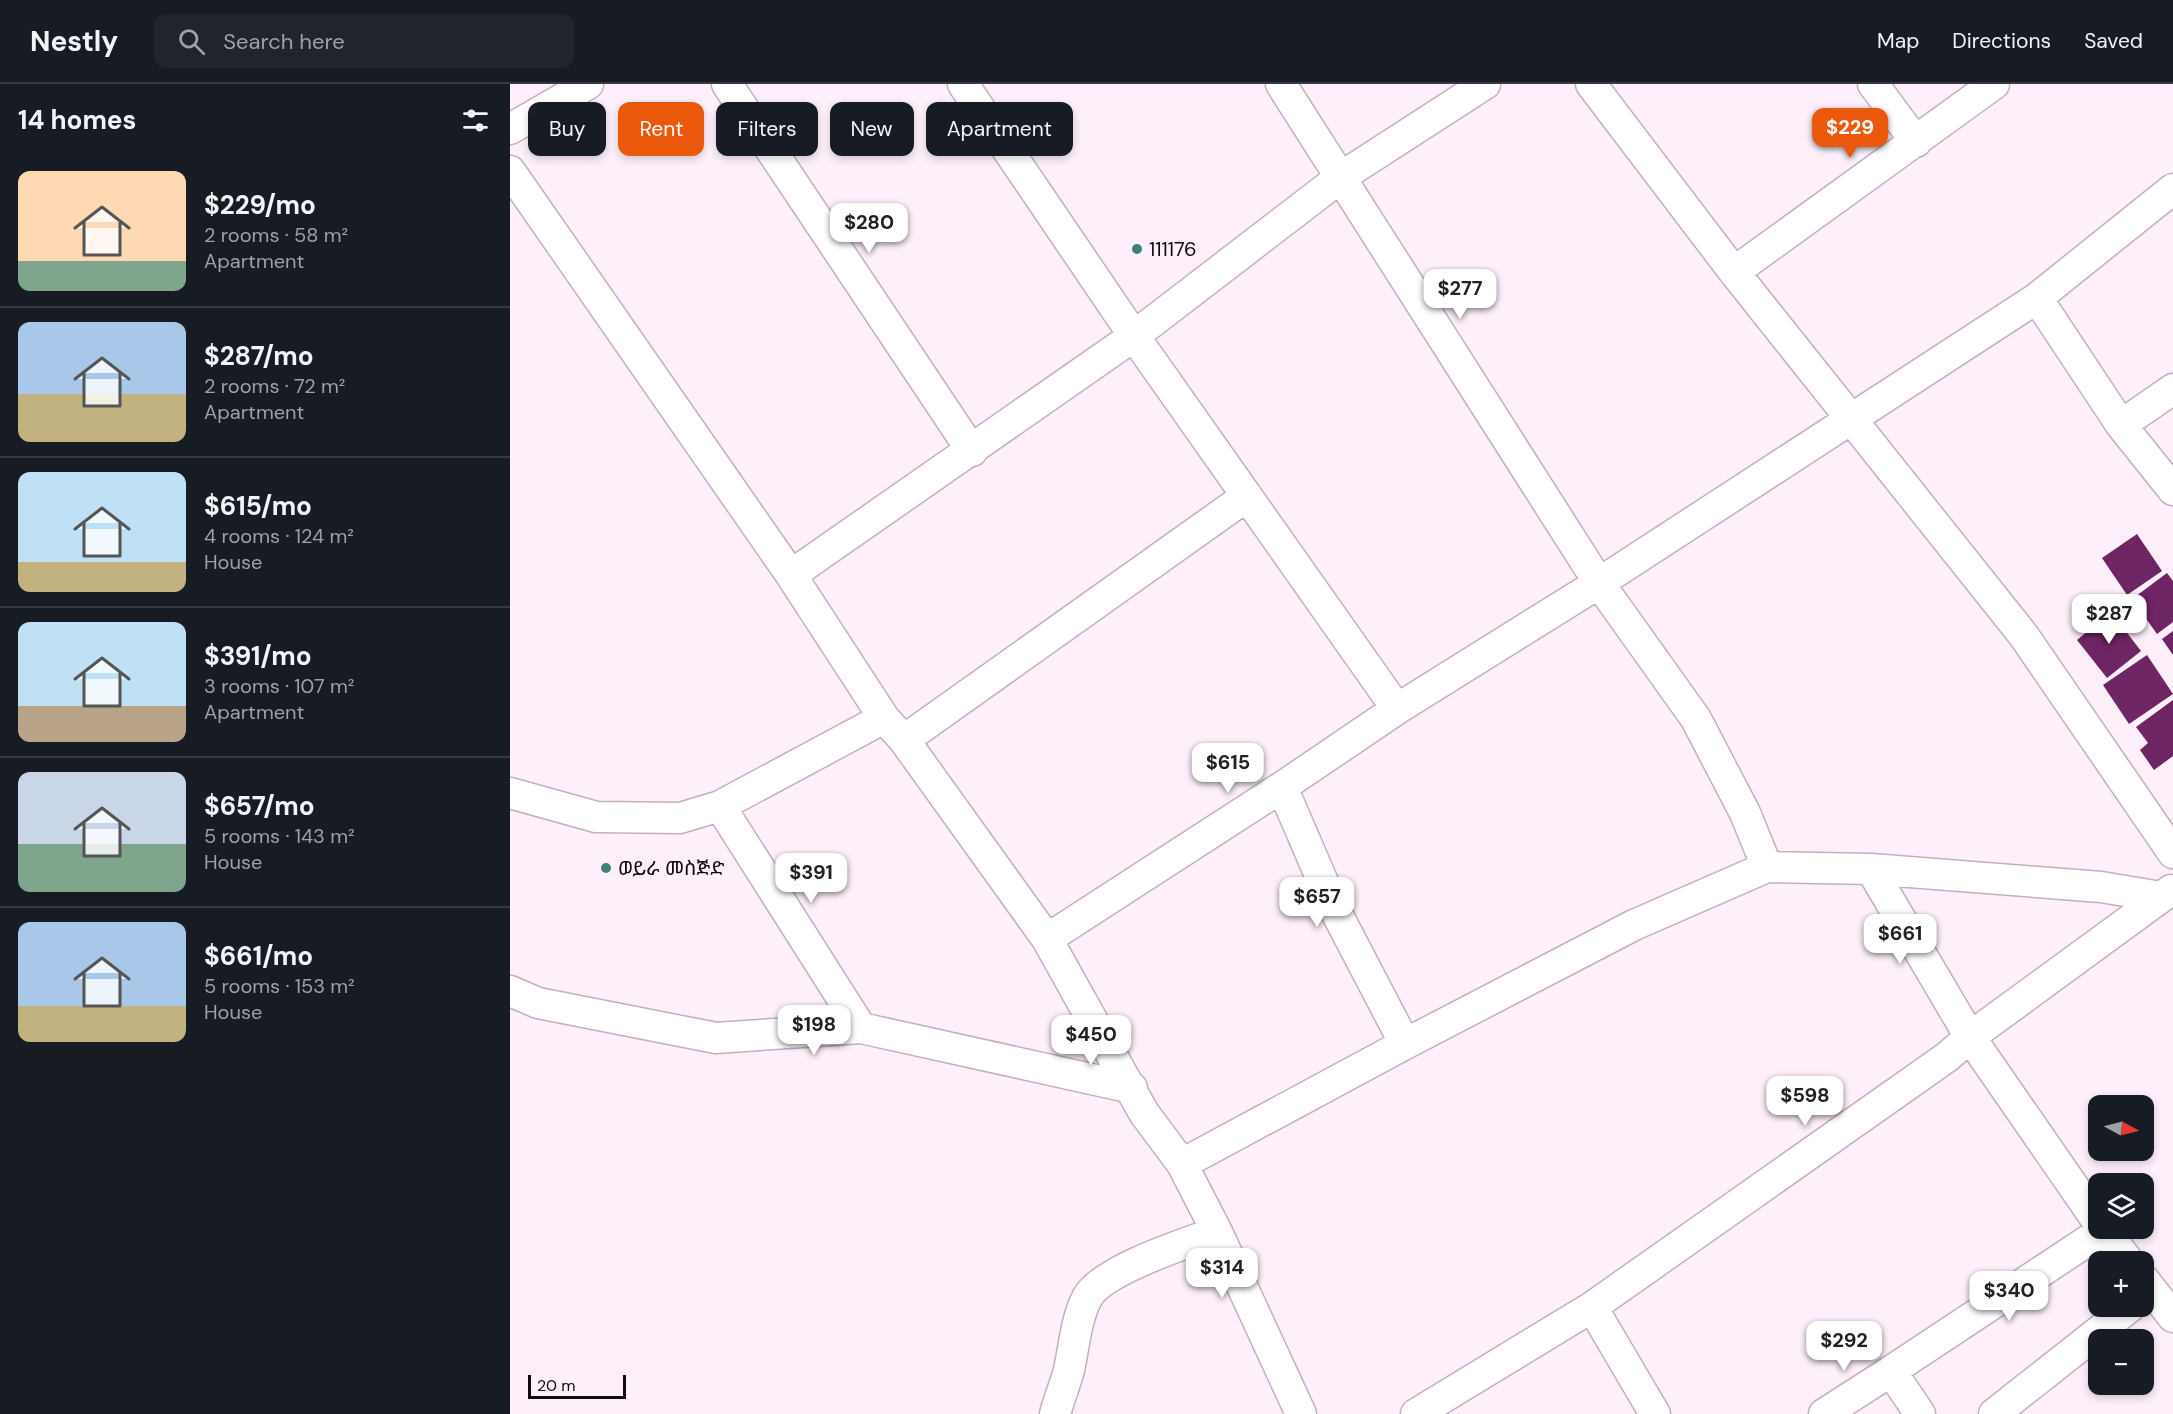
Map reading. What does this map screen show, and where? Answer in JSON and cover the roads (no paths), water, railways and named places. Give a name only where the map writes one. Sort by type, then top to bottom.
[{"type":"street","points":[[510,129],[557,91],[588,84]]},
{"type":"street","points":[[727,84],[972,451]]},
{"type":"street","points":[[963,84],[1134,336],[1397,709]]},
{"type":"street","points":[[1281,84],[1599,583],[1696,719],[1745,813],[1767,867]]},
{"type":"street","points":[[791,575],[1134,336],[1341,177],[1485,84]]},
{"type":"street","points":[[1591,84],[1734,272],[2024,636],[2173,853]]},
{"type":"street","points":[[1873,84],[1916,142]]},
{"type":"street","points":[[1734,272],[1994,84]]},
{"type":"street","points":[[510,171],[791,575],[884,718],[904,740],[1047,939],[1144,1113],[1182,1164],[1217,1232],[1301,1414]]},
{"type":"street","points":[[1047,939],[1282,787],[1397,709],[1599,583],[2037,298],[2173,189]]},
{"type":"street","points":[[2037,298],[2121,425],[2173,490]]},
{"type":"street","points":[[2121,425],[2173,389]]},
{"type":"street","points":[[904,740],[1247,495]]},
{"type":"street","points":[[510,793],[596,817],[680,818],[720,806],[884,718]]},
{"type":"street","points":[[1282,787],[1335,910],[1405,1044]]},
{"type":"street","points":[[720,806],[861,1028]]},
{"type":"street","points":[[1182,1164],[1405,1044],[1634,925],[1767,867],[1871,868],[2167,892]]},
{"type":"street","points":[[1871,868],[1970,1037],[2088,1207]]},
{"type":"street","points":[[1416,1414],[1592,1307],[1947,1057],[1970,1037],[2167,892]]},
{"type":"street","points":[[510,992],[538,1003],[716,1038],[861,1028],[1132,1088]]},
{"type":"street","points":[[1055,1414],[1068,1373],[1081,1315],[1087,1298],[1096,1285],[1155,1255],[1217,1232]]},
{"type":"street","points":[[1824,1414],[2088,1237]]},
{"type":"street","points":[[2111,1239],[2121,1251]]},
{"type":"street","points":[[2154,1302],[2173,1317]]},
{"type":"street","points":[[1592,1307],[1655,1414]]},
{"type":"street","points":[[1994,1414],[2113,1317]]},
{"type":"street","points":[[1891,1371],[1920,1414]]},
{"type":"place","name":"111176","points":[[1137,249]]},
{"type":"place","name":"ወይራ መስጅድ","points":[[606,868]]}]
